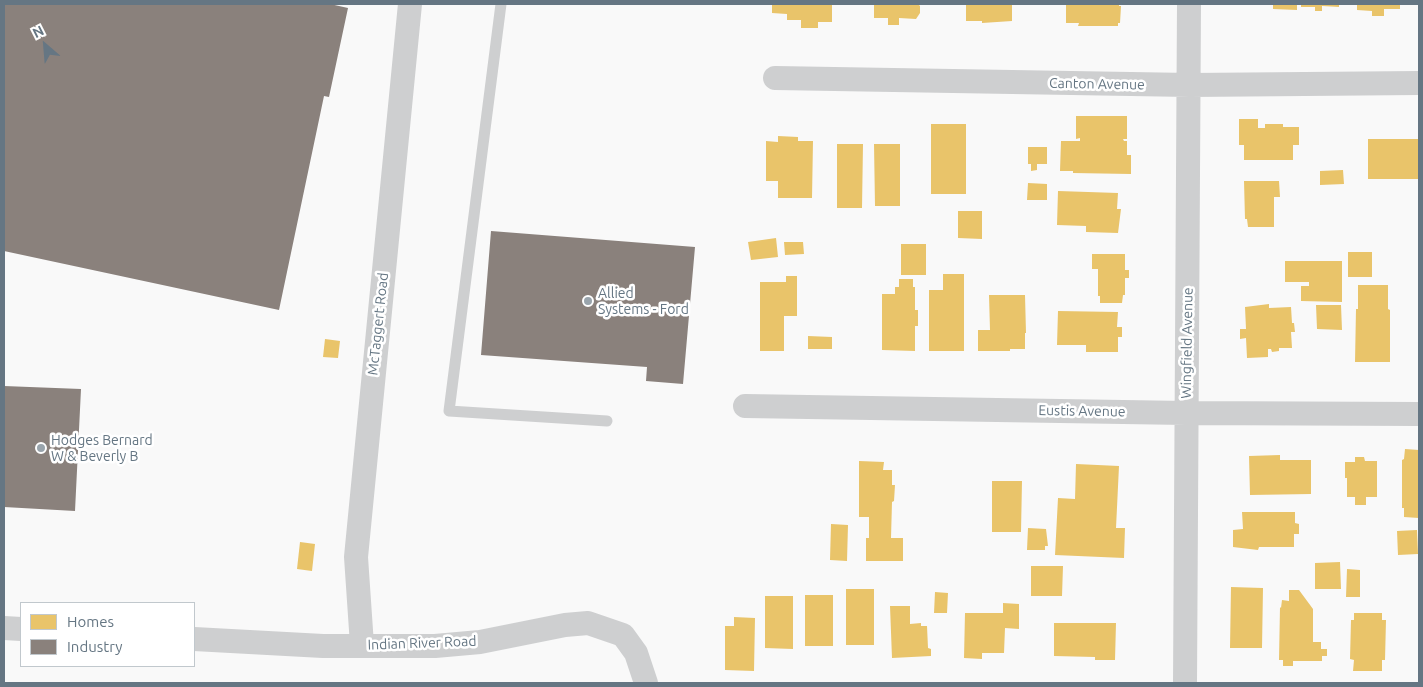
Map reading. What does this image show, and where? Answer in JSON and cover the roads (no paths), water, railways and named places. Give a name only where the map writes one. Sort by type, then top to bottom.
[{"type":"street","name":"McTaggert Road","points":[[362,645],[356,557],[410,4]]},
{"type":"street","name":"Wingfield Avenue","points":[[1185,683],[1189,4]]},
{"type":"street","name":"Canton Avenue","points":[[775,78],[1190,85],[1419,83]]},
{"type":"street","name":"Eustis Avenue","points":[[745,406],[1186,413],[1419,414]]},
{"type":"street","name":"Indian River Road","points":[[195,639],[323,646],[435,646],[480,642],[565,625],[588,623],[623,634],[636,653],[646,683]]},
{"type":"street","points":[[4,628],[20,629]]},
{"type":"lane","points":[[501,4],[449,411],[606,421]]},
{"type":"place","name":"Allied Systems - Ford","points":[[588,301]]},
{"type":"place","name":"Hodges Bernard W & Beverly B","points":[[41,448]]}]
